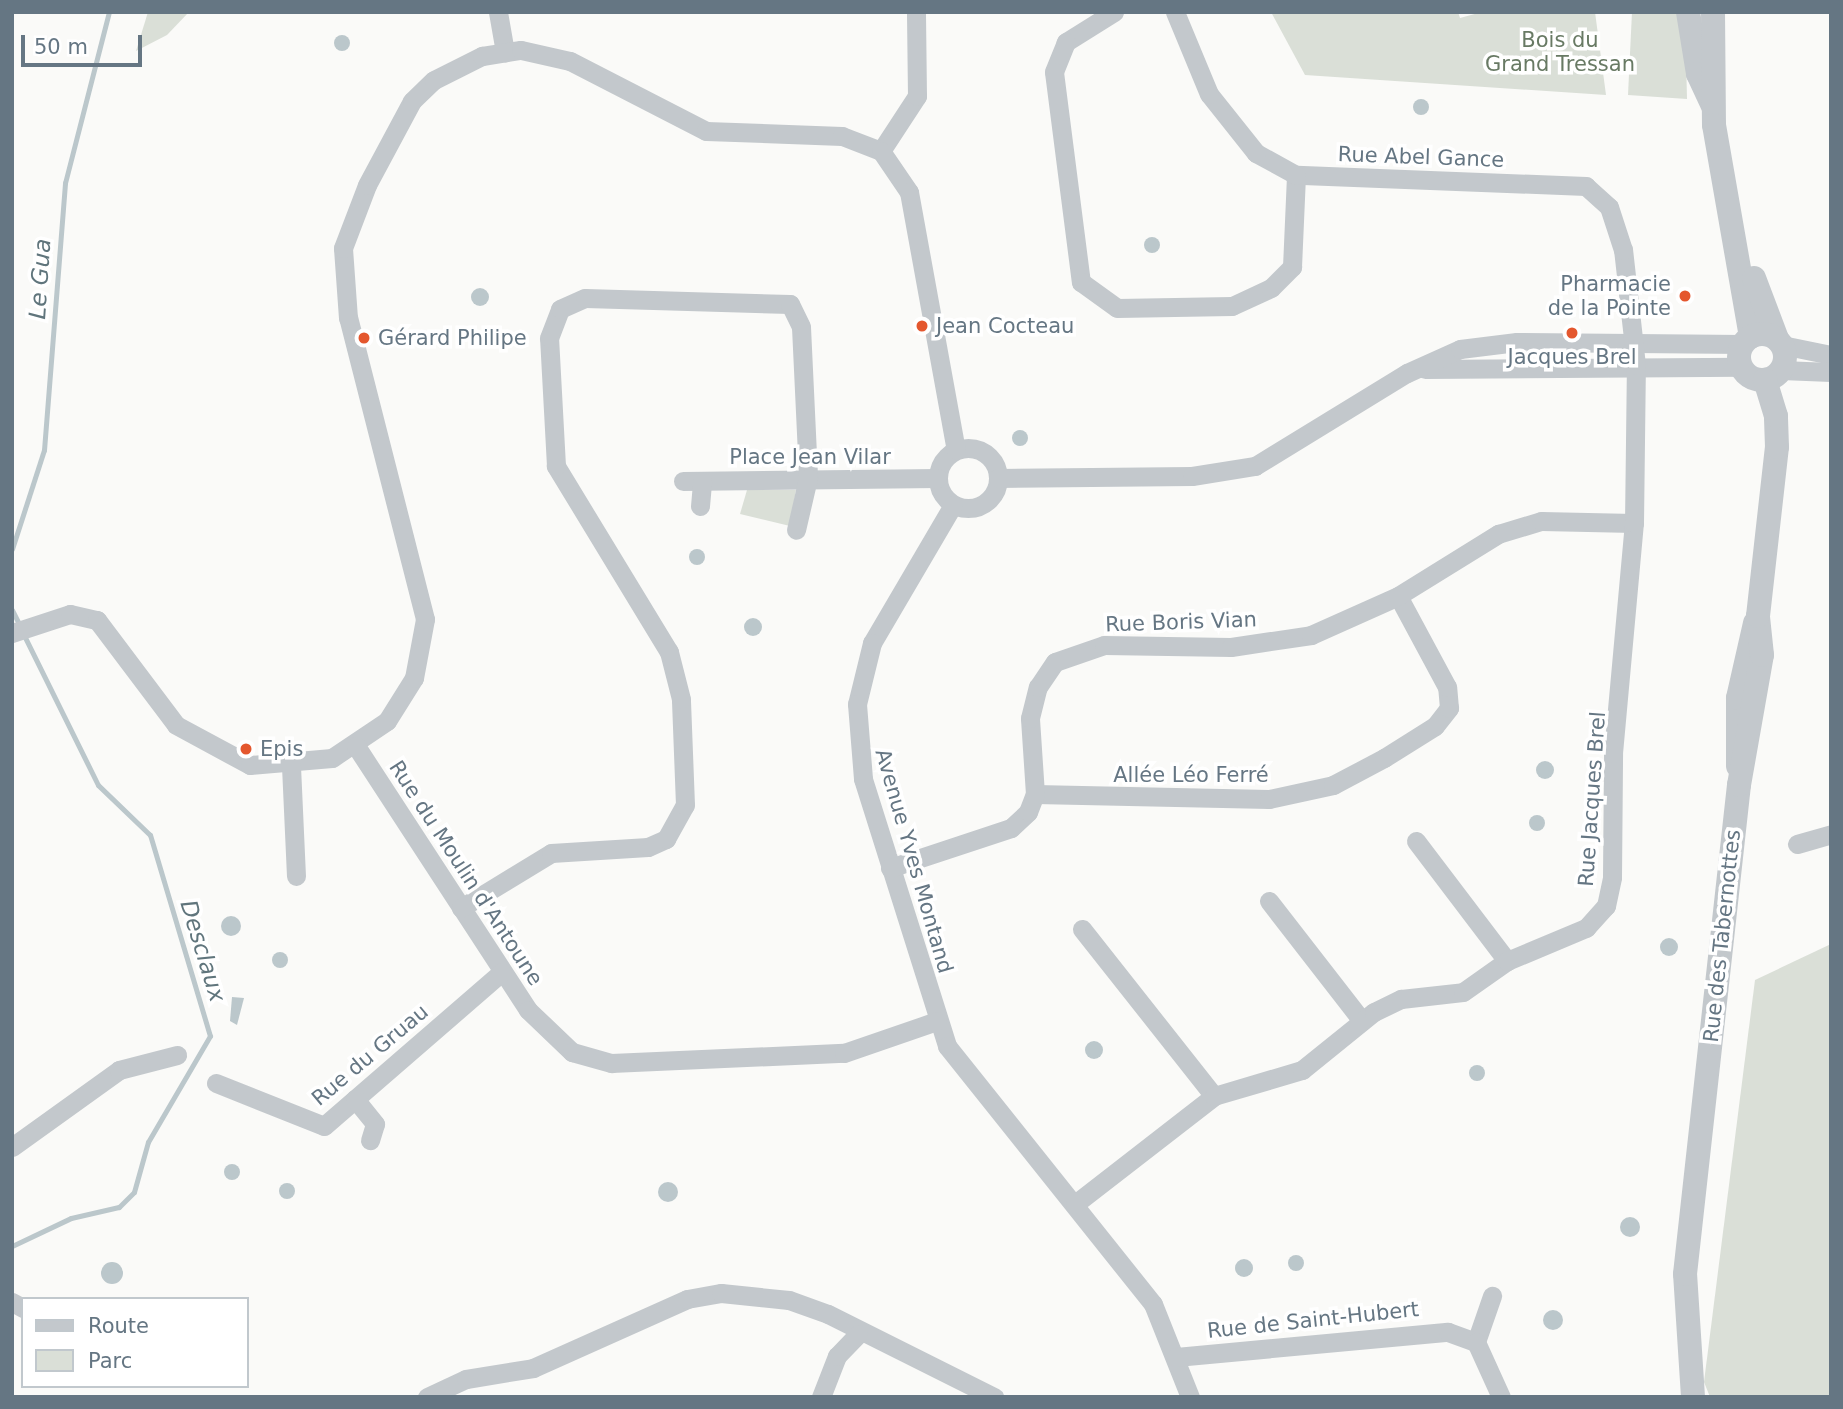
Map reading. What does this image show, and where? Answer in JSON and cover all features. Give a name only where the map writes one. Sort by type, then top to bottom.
[{"type":"street","points":[[498,12],[505,52]]},
{"type":"street","points":[[881,151],[917,96],[916,12]]},
{"type":"street","points":[[1114,12],[1066,42],[1054,72],[1081,282],[1117,308],[1232,306],[1271,288],[1292,267],[1296,175]]},
{"type":"street","name":"Rue Abel Gance","points":[[1175,12],[1209,94],[1256,153],[1296,175],[1586,186],[1609,207],[1623,250],[1631,340],[1636,365]]},
{"type":"street","points":[[1688,12],[1698,74],[1713,106]]},
{"type":"street","points":[[1713,12],[1713,106],[1734,225],[1745,349]]},
{"type":"street","points":[[12,633],[70,614],[97,620],[161,708],[194,740],[250,765],[291,766],[356,746],[405,696],[422,653],[425,619],[348,318],[343,248],[367,185],[412,101],[458,65],[505,52],[570,61],[706,131],[842,136],[881,151],[909,192],[956,450]]},
{"type":"street","points":[[1734,225],[1779,342]]},
{"type":"street","points":[[461,908],[551,853],[648,847],[680,824],[685,805],[681,699],[669,652],[556,466],[548,338],[560,309],[585,298],[790,304],[801,327],[808,478],[796,530]]},
{"type":"street","points":[[998,478],[1192,476],[1255,466],[1433,358],[1488,344],[1631,340],[1745,349],[1773,375],[1831,372]]},
{"type":"street","points":[[1407,373],[1468,365],[1636,365],[1779,342],[1831,355]]},
{"type":"street","name":"Rue des Tabernottes","points":[[1693,1397],[1685,1275],[1739,785],[1762,655],[1758,616],[1777,447],[1773,375],[1779,342]]},
{"type":"street","name":"Rue Jacques Brel","points":[[1075,1204],[1214,1096],[1302,1070],[1362,1021],[1401,999],[1463,992],[1507,961],[1586,928],[1606,906],[1634,523],[1636,365]]},
{"type":"street","points":[[956,450],[985,453],[998,478],[983,505],[953,505],[937,478],[942,461],[956,450]]},
{"type":"street","name":"Place Jean Vilar","points":[[700,506],[692,481],[937,478]]},
{"type":"street","name":"Avenue Yves Montand","points":[[953,505],[886,614],[857,704],[863,779],[937,1021],[962,1069],[1075,1204],[1153,1304],[1190,1397]]},
{"type":"street","name":"Rue Boris Vian","points":[[1035,794],[1030,718],[1038,687],[1055,662],[1104,645],[1231,647],[1311,635],[1398,596],[1498,534],[1541,521],[1634,523]]},
{"type":"street","name":"Allée Léo Ferré","points":[[1035,794],[1269,799],[1333,785],[1384,758],[1435,726],[1449,708],[1447,687],[1398,596]]},
{"type":"street","name":"Rue du Moulin d'Antoune","points":[[356,746],[528,1010],[572,1052],[611,1063],[844,1053],[937,1021]]},
{"type":"street","points":[[291,766],[296,876]]},
{"type":"street","points":[[890,868],[1011,828],[1035,794]]},
{"type":"street","points":[[1797,844],[1831,834]]},
{"type":"street","points":[[1416,841],[1507,961]]},
{"type":"street","points":[[1269,901],[1362,1021]]},
{"type":"street","points":[[1082,929],[1214,1096]]},
{"type":"street","name":"Rue du Gruau","points":[[216,1083],[324,1126],[502,972]]},
{"type":"street","points":[[12,1147],[119,1070],[177,1055]]},
{"type":"street","points":[[355,1098],[375,1124],[370,1140]]},
{"type":"street","points":[[427,1397],[466,1379],[533,1368],[687,1299],[721,1293],[789,1300],[994,1397]]},
{"type":"street","points":[[1492,1296],[1476,1342],[1501,1397]]},
{"type":"street","name":"Rue de Saint-Hubert","points":[[1176,1357],[1417,1331],[1476,1342]]},
{"type":"street","points":[[821,1397],[837,1356],[858,1334]]},
{"type":"green space","points":[[148,12],[189,12],[167,35],[136,51]]},
{"type":"green space","name":"Bois du Grand Tressan","points":[[1271,12],[1458,12],[1460,18],[1482,12],[1595,12],[1606,95],[1305,75]]},
{"type":"green space","name":"Bois du Grand Tressan","points":[[1632,12],[1685,12],[1687,99],[1628,95]]},
{"type":"green space","points":[[747,490],[796,490],[790,526],[740,514]]},
{"type":"green space","points":[[1831,944],[1831,1397],[1710,1397],[1704,1382],[1755,980]]},
{"type":"shaded area","points":[[342,35],[348,37],[348,49],[342,51],[336,49],[334,43],[336,37]]},
{"type":"shaded area","points":[[1421,99],[1427,101],[1427,113],[1421,115],[1415,113],[1413,107],[1415,101]]},
{"type":"shaded area","points":[[1149,237],[1155,237],[1160,245],[1158,251],[1149,253],[1144,248],[1144,242]]},
{"type":"shaded area","points":[[480,288],[488,293],[489,297],[484,305],[480,306],[472,301],[471,297],[476,289]]},
{"type":"shaded area","points":[[1020,430],[1026,432],[1026,444],[1020,446],[1014,444],[1012,438],[1014,432]]},
{"type":"shaded area","points":[[694,549],[700,549],[705,557],[703,563],[694,565],[689,560],[689,554]]},
{"type":"shaded area","points":[[753,618],[759,621],[762,627],[759,633],[753,636],[747,633],[744,627],[747,621]]},
{"type":"shaded area","points":[[1541,761],[1549,761],[1554,770],[1552,777],[1541,779],[1536,774],[1536,766]]},
{"type":"shaded area","points":[[1537,815],[1543,817],[1543,829],[1537,831],[1531,829],[1529,823],[1531,817]]},
{"type":"shaded area","points":[[231,916],[238,919],[241,926],[238,933],[231,936],[224,933],[221,926],[224,919]]},
{"type":"shaded area","points":[[1669,938],[1675,941],[1678,947],[1675,953],[1669,956],[1663,953],[1660,947],[1663,941]]},
{"type":"shaded area","points":[[280,952],[286,954],[286,966],[280,968],[274,966],[272,960],[274,954]]},
{"type":"shaded area","points":[[232,997],[244,998],[237,1025],[230,1021]]},
{"type":"shaded area","points":[[1094,1041],[1101,1043],[1101,1057],[1094,1059],[1087,1057],[1085,1050],[1087,1043]]},
{"type":"shaded area","points":[[1474,1065],[1480,1065],[1485,1073],[1483,1079],[1474,1081],[1469,1076],[1469,1070]]},
{"type":"shaded area","points":[[232,1164],[240,1172],[232,1180],[224,1172]]},
{"type":"shaded area","points":[[668,1182],[675,1185],[678,1192],[675,1199],[668,1202],[661,1199],[658,1192],[661,1185]]},
{"type":"shaded area","points":[[287,1183],[293,1185],[293,1197],[287,1199],[281,1197],[279,1191],[281,1185]]},
{"type":"shaded area","points":[[1630,1217],[1637,1220],[1640,1227],[1637,1234],[1630,1237],[1623,1234],[1620,1227],[1623,1220]]},
{"type":"shaded area","points":[[1293,1255],[1299,1255],[1304,1263],[1302,1269],[1293,1271],[1288,1266],[1288,1260]]},
{"type":"shaded area","points":[[1240,1259],[1248,1259],[1253,1268],[1251,1275],[1240,1277],[1235,1272],[1235,1264]]},
{"type":"shaded area","points":[[112,1262],[120,1265],[123,1273],[120,1281],[112,1284],[104,1281],[101,1273],[104,1265]]},
{"type":"shaded area","points":[[1553,1310],[1560,1313],[1563,1320],[1560,1327],[1553,1330],[1546,1327],[1543,1320],[1546,1313]]},
{"type":"waterway","name":"Le Gua","points":[[12,549],[44,450],[65,183],[109,12]]},
{"type":"waterway","name":"Desclaux","points":[[12,610],[20,626]]},
{"type":"waterway","name":"Desclaux","points":[[12,1246],[71,1218],[119,1207],[134,1192],[148,1142],[210,1036],[150,835],[98,785],[24,635]]},
{"type":"place","name":"Pharmacie de la Pointe","points":[[1685,296]]},
{"type":"place","name":"Jean Cocteau","points":[[922,326]]},
{"type":"place","name":"Jacques Brel","points":[[1572,333]]},
{"type":"place","name":"Gérard Philipe","points":[[364,338]]},
{"type":"place","name":"Epis","points":[[246,749]]}]
